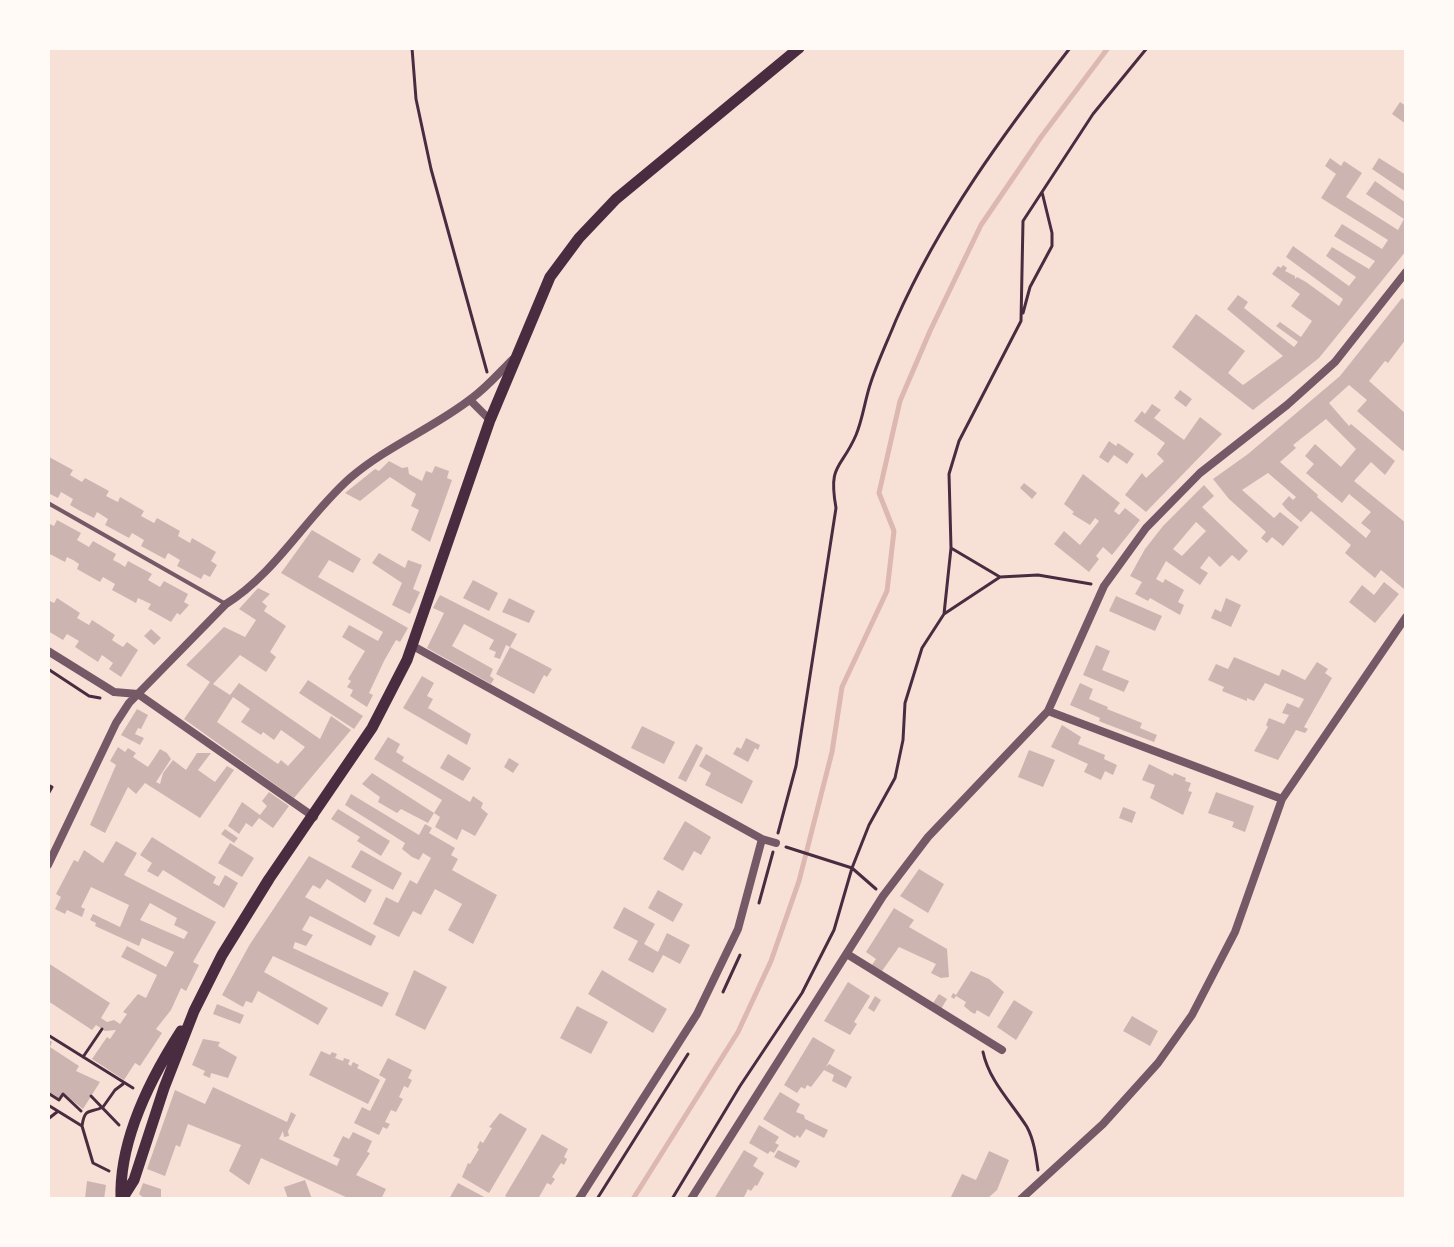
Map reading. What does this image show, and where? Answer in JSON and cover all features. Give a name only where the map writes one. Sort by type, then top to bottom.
[{"type":"main road","points":[[122,1199],[134,1180],[164,1088],[194,1011],[222,955],[252,905],[372,728],[413,646],[490,420],[550,277],[579,238],[616,199],[799,48]]},
{"type":"main road","points":[[122,1199],[120,1175],[146,1096],[167,1052],[194,1011]]},
{"type":"street","points":[[691,1199],[883,896],[928,837],[1048,711],[1104,586],[1146,528],[1200,473],[1287,405],[1335,362],[1406,272]]},
{"type":"street","points":[[48,865],[118,717],[138,694],[226,604],[269,566],[328,499],[364,466],[470,400],[514,358]]},
{"type":"street","points":[[470,400],[490,420]]},
{"type":"street","points":[[1021,1199],[1112,1114],[1158,1063],[1192,1015],[1235,932],[1282,799],[1406,617]]},
{"type":"street","points":[[413,646],[762,839],[780,845]]},
{"type":"street","points":[[48,651],[114,692],[138,694],[314,817]]},
{"type":"street","points":[[1048,711],[1282,799]]},
{"type":"street","points":[[579,1199],[697,1014],[738,929],[762,839]]},
{"type":"street","points":[[847,954],[1002,1050]]},
{"type":"lane","points":[[48,503],[226,604]]},
{"type":"path","points":[[412,48],[416,99],[431,169],[491,383]]},
{"type":"path","points":[[883,896],[852,868],[780,845],[796,766],[836,508],[832,485],[837,466],[855,436],[871,383],[897,317],[949,217],[999,139],[1070,48]]},
{"type":"path","points":[[1021,321],[1023,221],[1093,114],[1147,48]]},
{"type":"path","points":[[944,614],[951,548],[949,474],[959,441],[1021,321],[1030,287],[1052,246],[1042,192]]},
{"type":"path","points":[[951,548],[1000,577]]},
{"type":"path","points":[[672,1199],[740,1086],[802,993],[834,930],[852,868],[869,825],[895,778],[903,740],[905,703],[922,648],[944,614],[1000,577],[1038,575],[1104,586]]},
{"type":"path","points":[[48,669],[89,696],[101,698]]},
{"type":"path","points":[[48,785],[52,787],[48,794]]},
{"type":"path","points":[[83,1057],[102,1029]]},
{"type":"path","points":[[48,1035],[146,1096]]},
{"type":"path","points":[[980,1036],[985,1063],[1027,1128],[1040,1180]]},
{"type":"path","points":[[120,1175],[93,1163],[82,1126],[84,1116],[90,1110],[103,1107],[115,1090],[125,1083]]},
{"type":"path","points":[[48,1093],[59,1100],[63,1094],[81,1111]]},
{"type":"path","points":[[91,1096],[122,1128]]},
{"type":"path","points":[[48,1105],[82,1126]]},
{"type":"path","points":[[48,1119],[57,1112]]},
{"type":"building","points":[[1400,102],[1406,106],[1406,124],[1392,114]]},
{"type":"building","points":[[1330,158],[1341,166],[1344,161],[1362,173],[1346,197],[1398,230],[1404,219],[1366,194],[1375,181],[1406,203],[1406,251],[1319,358],[1253,410],[1172,347],[1196,314],[1245,351],[1228,373],[1243,385],[1283,356],[1227,309],[1238,295],[1248,302],[1244,308],[1294,347],[1298,342],[1276,326],[1280,322],[1301,337],[1312,321],[1291,306],[1300,294],[1272,274],[1278,266],[1281,268],[1283,265],[1295,279],[1297,277],[1306,282],[1339,306],[1343,299],[1286,257],[1293,246],[1349,286],[1356,277],[1326,256],[1332,247],[1369,269],[1375,261],[1334,236],[1342,224],[1382,249],[1388,240],[1321,198],[1336,174],[1325,166]]},
{"type":"building","points":[[1379,158],[1406,175],[1406,192],[1372,169]]},
{"type":"building","points":[[1402,298],[1406,302],[1406,339],[1369,381],[1406,414],[1406,448],[1403,451],[1357,411],[1367,400],[1349,385],[1329,403],[1349,426],[1351,424],[1395,461],[1385,475],[1371,462],[1354,481],[1406,523],[1404,589],[1381,570],[1375,578],[1345,553],[1351,545],[1311,511],[1301,522],[1282,504],[1289,496],[1293,500],[1296,497],[1268,473],[1242,490],[1274,518],[1280,512],[1299,527],[1283,546],[1272,537],[1267,543],[1261,538],[1266,532],[1229,499],[1213,479],[1248,454],[1340,376]],"holes":[[[1326,419],[1356,449],[1341,467],[1315,444],[1305,456],[1314,464],[1306,473],[1342,503],[1349,494],[1371,512],[1361,523],[1371,531],[1366,538],[1280,462],[1296,448],[1293,445]]]},
{"type":"building","points":[[1180,390],[1192,399],[1186,407],[1174,398]]},
{"type":"building","points":[[1152,404],[1161,410],[1154,418],[1184,440],[1200,417],[1222,434],[1146,512],[1125,495],[1142,473],[1146,478],[1164,461],[1157,454],[1165,443],[1134,421],[1142,411],[1145,414]]},
{"type":"building","points":[[1109,441],[1134,454],[1127,464],[1114,455],[1108,463],[1099,457]]},
{"type":"building","points":[[49,457],[73,470],[70,475],[82,482],[85,478],[109,491],[106,496],[118,502],[120,497],[144,511],[141,516],[154,523],[157,518],[180,531],[178,536],[190,543],[192,538],[216,552],[211,561],[217,565],[210,577],[204,574],[201,579],[177,566],[180,560],[168,553],[165,559],[141,546],[144,540],[132,533],[129,538],[105,525],[108,519],[97,512],[94,518],[82,512],[70,505],[73,499],[61,492],[58,498],[48,493]]},
{"type":"building","points":[[389,461],[402,468],[408,467],[409,474],[422,481],[426,471],[432,473],[435,466],[449,471],[447,478],[452,480],[430,542],[411,530],[419,510],[411,506],[416,494],[390,477],[360,501],[345,493]]},
{"type":"building","points":[[1083,474],[1120,503],[1114,511],[1119,515],[1125,508],[1140,520],[1112,555],[1103,547],[1089,572],[1054,544],[1064,531],[1080,545],[1099,521],[1095,518],[1090,525],[1072,514],[1074,512],[1064,504]]},
{"type":"building","points":[[1024,483],[1037,493],[1032,499],[1020,488]]},
{"type":"building","points":[[1204,485],[1214,496],[1202,507],[1248,551],[1239,561],[1232,555],[1220,567],[1209,556],[1200,568],[1208,573],[1200,585],[1166,561],[1156,579],[1163,583],[1165,579],[1184,590],[1178,602],[1184,605],[1180,615],[1150,598],[1148,601],[1135,594],[1142,582],[1130,576],[1163,526]],"holes":[[[1196,522],[1206,531],[1182,556],[1173,549]]]},
{"type":"building","points":[[57,520],[81,533],[77,540],[89,547],[93,541],[116,554],[113,560],[125,567],[128,561],[152,574],[148,580],[160,587],[164,581],[188,594],[184,602],[189,605],[180,615],[177,613],[171,622],[148,609],[151,604],[138,598],[136,603],[112,590],[115,584],[103,577],[100,582],[77,569],[79,564],[73,560],[67,557],[65,562],[48,553],[48,523],[54,526]]},
{"type":"building","points":[[312,530],[361,559],[353,573],[329,560],[318,577],[408,628],[400,642],[396,640],[384,661],[369,693],[373,695],[367,707],[350,696],[353,690],[347,687],[351,681],[348,679],[365,651],[342,637],[349,625],[378,641],[383,632],[281,573]]},
{"type":"building","points":[[379,553],[405,568],[408,560],[422,565],[413,589],[420,592],[410,614],[392,605],[402,583],[372,563]]},
{"type":"building","points":[[473,580],[498,593],[489,611],[463,598]]},
{"type":"building","points":[[1384,582],[1399,594],[1375,623],[1349,602],[1362,585],[1374,595]]},
{"type":"building","points":[[258,588],[270,594],[262,602],[267,606],[264,611],[286,626],[270,652],[276,657],[266,672],[240,655],[213,684],[230,695],[239,683],[320,739],[331,716],[351,730],[294,798],[184,719],[210,682],[186,665],[224,627],[245,637],[256,620],[239,609]],"holes":[[[233,697],[250,709],[241,722],[274,740],[281,730],[305,747],[288,766],[281,760],[278,764],[217,722]]]},
{"type":"building","points":[[440,595],[517,634],[510,647],[506,645],[500,659],[494,657],[496,652],[489,649],[494,640],[464,624],[452,646],[493,669],[491,684],[427,648],[444,613],[433,608]]},
{"type":"building","points":[[1116,596],[1162,616],[1155,631],[1109,611]]},
{"type":"building","points":[[57,598],[80,613],[77,618],[89,625],[92,620],[115,635],[112,640],[118,644],[123,647],[127,642],[138,650],[121,677],[109,669],[113,663],[102,655],[98,662],[75,647],[79,641],[67,634],[63,640],[48,631],[48,600],[54,603]]},
{"type":"building","points":[[509,598],[535,611],[529,623],[502,612]]},
{"type":"building","points":[[1226,598],[1241,605],[1231,627],[1211,618],[1215,609],[1221,612]]},
{"type":"building","points":[[151,629],[161,638],[154,645],[144,636]]},
{"type":"building","points":[[1096,645],[1110,651],[1102,670],[1129,681],[1124,692],[1083,675]]},
{"type":"building","points":[[510,647],[552,669],[547,677],[544,675],[534,694],[496,674]]},
{"type":"building","points":[[1234,657],[1279,676],[1282,669],[1305,680],[1317,662],[1328,669],[1325,673],[1332,678],[1304,727],[1308,729],[1305,733],[1296,730],[1278,760],[1254,751],[1268,727],[1269,718],[1284,724],[1289,715],[1282,713],[1287,703],[1299,708],[1304,699],[1265,683],[1254,701],[1222,691],[1224,687],[1208,680],[1216,664],[1228,669]]},
{"type":"building","points":[[422,676],[434,683],[427,696],[433,699],[428,708],[471,734],[467,745],[403,708]]},
{"type":"building","points":[[308,680],[363,716],[354,729],[299,693]]},
{"type":"building","points":[[1080,683],[1093,689],[1089,699],[1142,723],[1140,728],[1157,735],[1154,742],[1101,722],[1100,718],[1070,705]]},
{"type":"building","points":[[137,709],[148,715],[135,734],[144,738],[140,745],[121,735]]},
{"type":"building","points":[[1062,725],[1081,737],[1078,744],[1105,755],[1104,759],[1117,765],[1113,775],[1105,771],[1101,780],[1084,772],[1088,764],[1051,747]]},
{"type":"building","points":[[642,726],[675,742],[664,764],[631,748]]},
{"type":"building","points":[[388,737],[400,744],[396,752],[404,757],[402,761],[470,802],[473,796],[483,803],[481,808],[488,814],[475,836],[462,829],[457,840],[435,827],[440,817],[434,813],[442,800],[374,759]]},
{"type":"building","points":[[746,738],[760,745],[748,762],[733,754],[737,747],[741,749]]},
{"type":"building","points":[[696,744],[703,748],[686,782],[678,778]]},
{"type":"building","points":[[118,747],[125,752],[128,748],[136,753],[133,757],[148,767],[160,749],[167,753],[171,759],[156,782],[160,784],[163,773],[173,760],[186,770],[197,753],[211,753],[198,770],[215,782],[227,766],[234,770],[200,818],[145,783],[136,794],[128,787],[105,833],[90,825],[116,765],[110,761]]},
{"type":"building","points":[[1029,750],[1055,760],[1043,787],[1018,777]]},
{"type":"building","points":[[448,754],[471,768],[463,781],[440,768]]},
{"type":"building","points":[[706,754],[753,781],[742,804],[705,785],[711,773],[699,766]]},
{"type":"building","points":[[509,758],[519,764],[513,773],[504,767]]},
{"type":"building","points":[[1149,764],[1173,776],[1174,773],[1186,778],[1185,781],[1191,783],[1188,791],[1192,792],[1183,815],[1150,798],[1155,785],[1142,780]]},
{"type":"building","points":[[372,773],[434,813],[428,823],[401,809],[397,813],[378,802],[380,797],[362,784]]},
{"type":"building","points":[[269,792],[289,806],[273,828],[259,818],[252,827],[246,823],[239,834],[228,826],[242,802],[260,815],[267,806],[262,801]]},
{"type":"building","points":[[1216,792],[1254,806],[1245,832],[1232,827],[1234,822],[1208,813]]},
{"type":"building","points":[[351,794],[419,835],[425,824],[432,828],[429,833],[455,848],[451,855],[458,859],[452,870],[497,895],[473,944],[448,930],[462,904],[435,889],[421,915],[413,911],[399,937],[373,924],[386,897],[398,903],[410,880],[417,884],[431,858],[423,853],[419,860],[412,857],[402,849],[405,843],[345,805]]},
{"type":"building","points":[[1123,807],[1136,812],[1132,823],[1119,818]]},
{"type":"building","points":[[338,809],[390,841],[381,856],[357,841],[360,837],[331,819]]},
{"type":"building","points":[[685,821],[711,837],[701,855],[694,851],[683,871],[663,859]]},
{"type":"building","points":[[225,829],[238,838],[234,843],[221,834]]},
{"type":"building","points":[[152,837],[216,877],[213,883],[219,886],[225,875],[238,883],[224,908],[163,870],[158,877],[147,871],[152,863],[140,855]]},
{"type":"building","points":[[116,841],[137,853],[124,875],[216,922],[193,962],[199,965],[186,991],[181,988],[171,1010],[156,1029],[162,1033],[140,1066],[135,1063],[124,1080],[92,1059],[107,1037],[110,1039],[116,1030],[105,1031],[96,1025],[92,1030],[48,1001],[48,963],[110,1003],[101,1018],[120,1024],[127,1014],[123,1012],[138,994],[146,998],[157,975],[121,957],[127,946],[166,967],[174,952],[142,938],[139,946],[95,926],[96,923],[90,920],[93,914],[120,927],[129,905],[91,887],[81,907],[85,909],[82,917],[67,910],[65,914],[55,909],[61,897],[56,894],[74,860],[78,862],[84,850],[103,863]],"holes":[[[150,903],[177,918],[174,925],[188,932],[184,939],[140,920]]]},
{"type":"building","points":[[230,843],[254,858],[242,877],[218,863]]},
{"type":"building","points":[[361,850],[402,873],[393,890],[351,867]]},
{"type":"building","points":[[309,856],[372,890],[365,903],[327,879],[320,889],[313,885],[305,897],[376,936],[371,946],[310,916],[302,930],[313,935],[306,946],[295,942],[293,948],[389,993],[382,1007],[273,956],[264,972],[328,1008],[318,1025],[258,991],[252,1003],[246,1001],[243,1007],[222,995],[250,944]]},
{"type":"building","points":[[919,869],[944,884],[928,913],[900,896]]},
{"type":"building","points":[[658,890],[683,904],[673,922],[648,908]]},
{"type":"building","points":[[624,907],[655,924],[644,944],[658,952],[667,933],[690,945],[680,964],[663,955],[653,973],[628,960],[638,941],[613,928]]},
{"type":"building","points":[[894,908],[914,920],[909,927],[947,949],[949,977],[941,978],[931,973],[936,964],[899,947],[882,971],[872,965],[876,959],[866,952]]},
{"type":"building","points":[[414,970],[447,987],[425,1030],[395,1015]]},
{"type":"building","points":[[602,970],[667,1009],[653,1033],[588,994]]},
{"type":"building","points":[[971,971],[989,979],[1004,992],[989,1017],[977,1010],[975,1014],[971,1012],[964,1006],[966,1002],[956,996],[954,999],[951,997],[953,993],[956,995]]},
{"type":"building","points":[[848,982],[870,996],[850,1035],[824,1021]]},
{"type":"building","points":[[939,994],[947,999],[941,1009],[933,1003]]},
{"type":"building","points":[[875,996],[881,1000],[874,1012],[868,1008]]},
{"type":"building","points":[[1014,1000],[1033,1012],[1016,1040],[997,1027]]},
{"type":"building","points":[[217,1004],[244,1015],[240,1024],[213,1014]]},
{"type":"building","points":[[577,1006],[608,1022],[591,1054],[560,1038]]},
{"type":"building","points":[[1132,1016],[1158,1031],[1150,1046],[1123,1031]]},
{"type":"building","points":[[813,1037],[835,1050],[826,1067],[829,1064],[852,1077],[846,1088],[832,1081],[834,1075],[824,1070],[811,1087],[801,1087],[797,1093],[784,1085]]},
{"type":"building","points":[[48,1039],[52,1042],[50,1047],[79,1066],[76,1071],[100,1082],[83,1109],[63,1093],[59,1098],[48,1091]]},
{"type":"building","points":[[203,1039],[220,1042],[218,1046],[237,1057],[228,1078],[211,1073],[210,1078],[203,1075],[205,1071],[192,1065]]},
{"type":"building","points":[[321,1051],[337,1054],[335,1058],[343,1061],[344,1058],[350,1060],[348,1064],[351,1066],[353,1062],[359,1065],[357,1068],[380,1080],[368,1104],[309,1075]]},
{"type":"building","points":[[388,1058],[412,1070],[408,1078],[412,1080],[408,1088],[404,1086],[399,1097],[403,1099],[396,1112],[391,1110],[385,1122],[390,1124],[387,1129],[383,1127],[379,1135],[354,1123],[362,1107],[370,1111],[386,1079],[379,1075]]},
{"type":"building","points":[[213,1087],[287,1122],[291,1112],[296,1115],[288,1131],[289,1136],[284,1137],[283,1131],[279,1139],[337,1166],[340,1159],[333,1156],[343,1136],[349,1139],[353,1132],[372,1141],[367,1152],[370,1153],[356,1175],[386,1189],[381,1199],[350,1199],[261,1158],[249,1185],[229,1171],[241,1145],[188,1124],[180,1147],[176,1145],[165,1176],[147,1169],[175,1090],[205,1104]]},
{"type":"building","points":[[780,1092],[800,1104],[796,1112],[828,1130],[824,1138],[806,1129],[800,1138],[797,1135],[795,1138],[763,1119]]},
{"type":"building","points":[[500,1113],[527,1129],[489,1193],[462,1177],[479,1149],[480,1141],[483,1143],[492,1128],[489,1127]]},
{"type":"building","points":[[759,1125],[779,1137],[774,1153],[770,1151],[768,1154],[749,1143]]},
{"type":"building","points":[[542,1134],[568,1149],[564,1157],[567,1159],[564,1165],[561,1163],[552,1177],[555,1179],[551,1185],[547,1183],[538,1199],[510,1199],[505,1196]]},
{"type":"building","points":[[744,1150],[758,1158],[753,1166],[764,1173],[757,1186],[751,1191],[748,1189],[743,1199],[714,1199]]},
{"type":"building","points":[[778,1150],[800,1161],[796,1168],[774,1157]]},
{"type":"building","points":[[989,1151],[1009,1160],[997,1190],[987,1199],[950,1199],[962,1174],[976,1180]]},
{"type":"building","points":[[305,1180],[312,1199],[288,1199],[284,1187]]},
{"type":"building","points":[[87,1181],[106,1185],[104,1199],[85,1199]]},
{"type":"building","points":[[143,1183],[161,1189],[161,1199],[145,1199],[139,1194]]},
{"type":"building","points":[[458,1183],[488,1199],[449,1199]]},
{"type":"waterway","points":[[633,1199],[738,1032],[771,961],[799,881],[832,752],[842,687],[887,591],[894,531],[879,493],[900,401],[981,225],[1041,137],[1108,48]]}]
